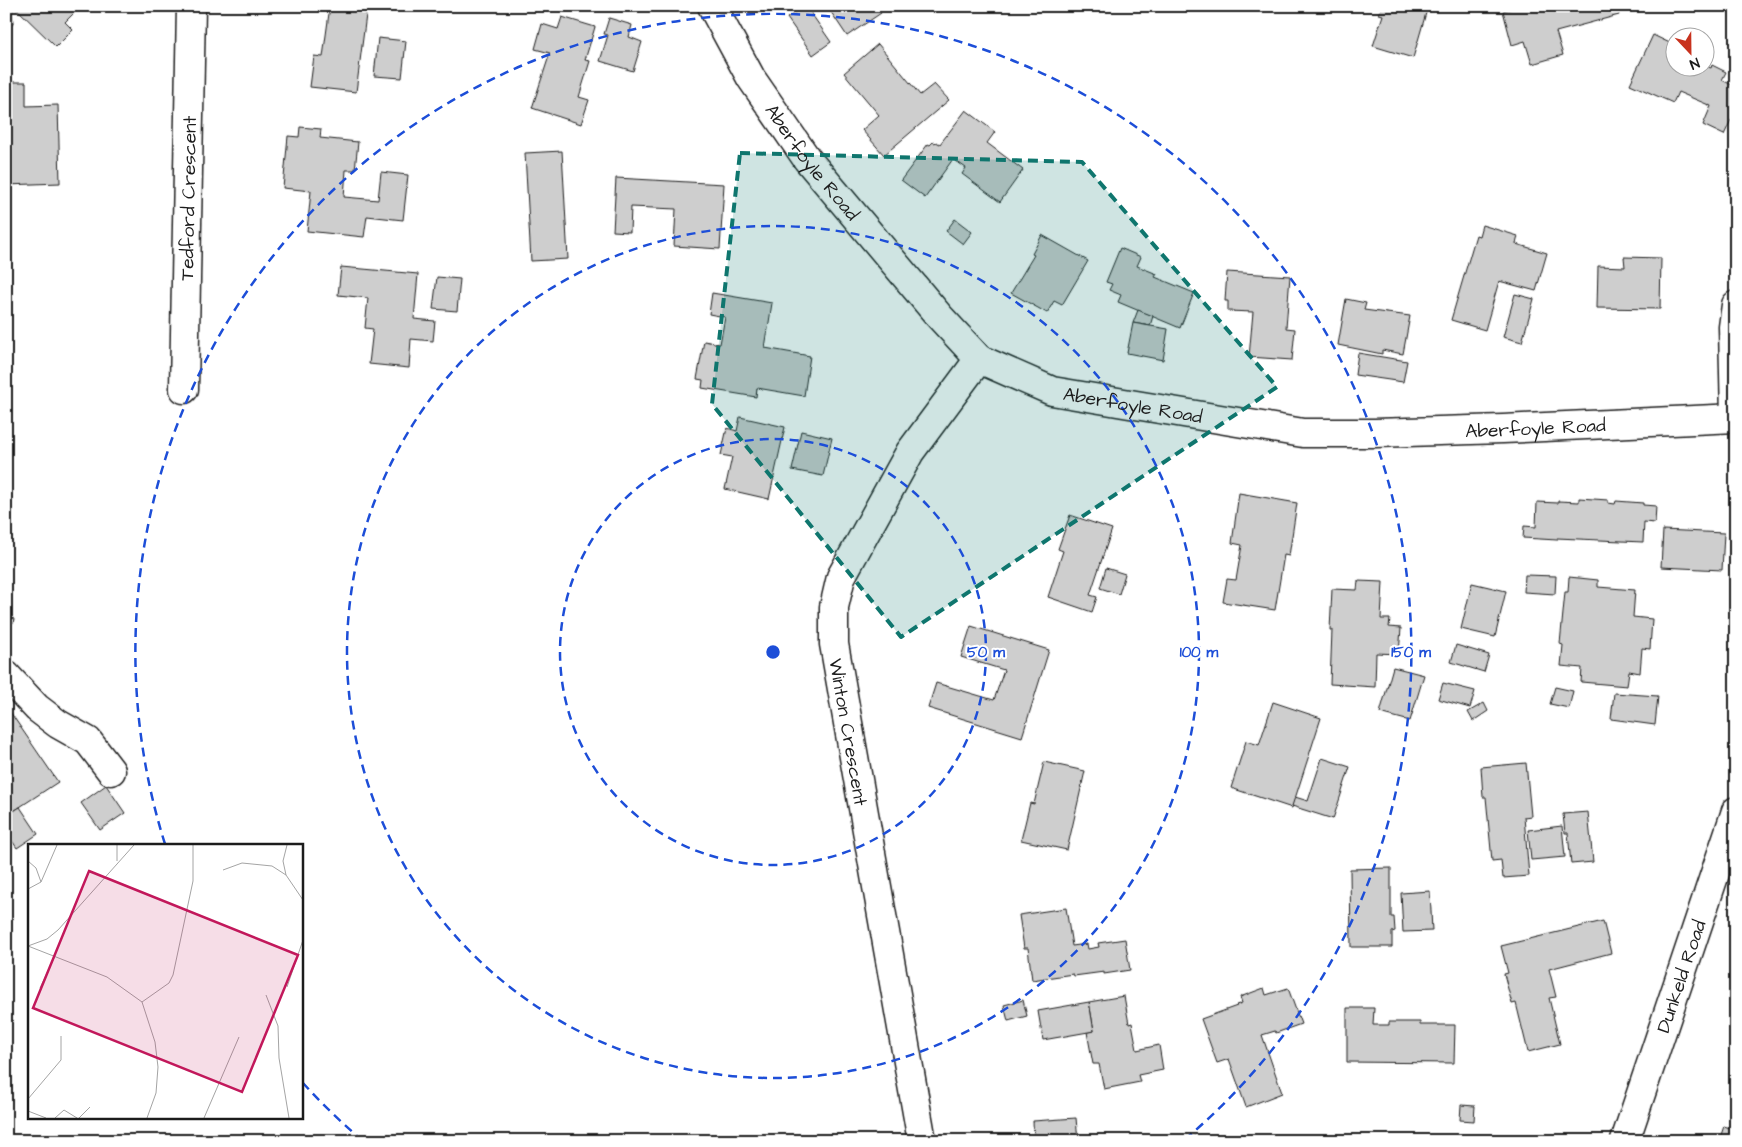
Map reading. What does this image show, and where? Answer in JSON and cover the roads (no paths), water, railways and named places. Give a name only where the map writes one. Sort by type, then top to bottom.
[{"type":"street","name":"Tedford Crescent","points":[[184,390],[191,6]]},
{"type":"street","name":"Aberfoyle Road","points":[[712,6],[751,78],[807,159],[938,316],[979,360],[1052,390],[1303,432],[1374,433],[1503,429],[1735,418]]},
{"type":"street","points":[[1735,418],[1733,326],[1736,305]]},
{"type":"street","name":"Winton Crescent","points":[[922,1141],[834,644],[834,607],[841,577],[910,452],[940,409],[979,360]]},
{"type":"street","points":[[6,675],[37,708],[58,724],[88,741],[111,771]]},
{"type":"street","name":"Dunkeld Road","points":[[1625,1141],[1736,811]]}]
